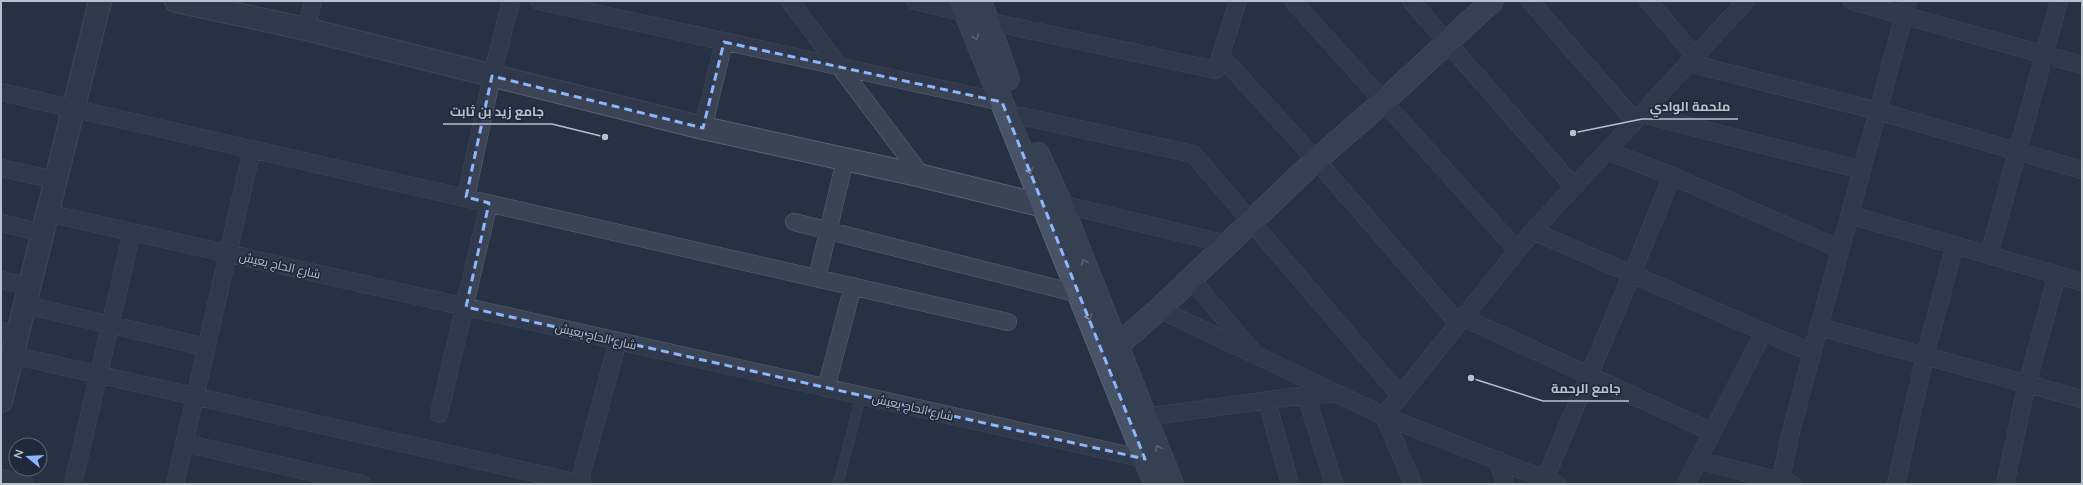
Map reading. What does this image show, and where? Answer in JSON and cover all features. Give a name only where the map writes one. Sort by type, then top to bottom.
[{"type":"main road","points":[[1117,346],[1159,310],[1316,160],[1383,102],[1492,1]]},
{"type":"main road","points":[[974,9],[1002,102],[1052,205],[1117,346],[1172,484]]},
{"type":"main road","points":[[974,9],[1021,116],[1052,205],[1079,294],[1156,484]]},
{"type":"street","points":[[1,401],[10,340],[27,296],[100,1]]},
{"type":"street","points":[[176,1],[306,29],[703,128],[1227,244]]},
{"type":"street","points":[[306,29],[313,1]]},
{"type":"street","points":[[466,198],[492,76],[511,1]]},
{"type":"street","points":[[539,1],[1002,102]]},
{"type":"street","points":[[790,1],[922,176]]},
{"type":"street","points":[[916,1],[974,9],[1216,70],[1238,1]]},
{"type":"street","points":[[1293,1],[1517,250]]},
{"type":"street","points":[[1411,1],[1574,187]]},
{"type":"street","points":[[1530,1],[1638,117],[1862,170]]},
{"type":"street","points":[[1648,1],[1692,60],[1878,111],[2082,170]]},
{"type":"street","points":[[1384,416],[1400,394],[1533,231],[1746,1]]},
{"type":"street","points":[[1852,1],[1906,8],[2044,54],[2082,65]]},
{"type":"street","points":[[1989,255],[2059,1]]},
{"type":"street","points":[[1698,460],[1784,483],[1812,353],[1906,8]]},
{"type":"street","points":[[703,128],[724,42]]},
{"type":"street","points":[[1221,56],[1460,320],[1588,375],[1712,432]]},
{"type":"street","points":[[1,92],[1008,322]]},
{"type":"street","points":[[1021,116],[1193,154],[1400,394]]},
{"type":"street","points":[[175,484],[252,149]]},
{"type":"street","points":[[1607,152],[1672,176],[1840,249]]},
{"type":"street","points":[[817,278],[845,160]]},
{"type":"street","points":[[1,168],[56,180]]},
{"type":"street","points":[[1159,310],[1384,416],[1551,482],[1588,375],[1632,274],[1672,176]]},
{"type":"street","points":[[439,414],[466,307],[489,203]]},
{"type":"street","points":[[1850,215],[2082,282]]},
{"type":"street","points":[[794,222],[1079,294]]},
{"type":"street","name":"شارع الحاج يعيش","points":[[1,223],[45,223],[132,232],[1146,459]]},
{"type":"street","points":[[1533,231],[1763,333],[1812,353]]},
{"type":"street","points":[[73,484],[132,232]]},
{"type":"street","points":[[1896,484],[1925,356],[1955,245]]},
{"type":"street","points":[[2005,484],[2026,384],[2057,275]]},
{"type":"street","points":[[1,280],[27,296],[110,325],[206,347]]},
{"type":"street","points":[[1190,280],[1257,356]]},
{"type":"street","points":[[826,388],[853,286]]},
{"type":"street","points":[[1819,327],[2082,399]]},
{"type":"street","points":[[1686,484],[1763,333]]},
{"type":"street","points":[[10,340],[98,375],[575,483],[618,341]]},
{"type":"street","points":[[1145,417],[1306,395],[1335,394]]},
{"type":"street","points":[[1306,395],[1334,484]]},
{"type":"street","points":[[1267,401],[1290,484]]},
{"type":"street","points":[[1384,416],[1413,484]]},
{"type":"street","points":[[184,443],[362,484]]},
{"type":"street","points":[[1498,460],[1505,484]]},
{"type":"street","points":[[1,478],[25,484]]},
{"type":"lane","points":[[838,484],[861,396]]},
{"type":"highlighted area","points":[[724,42],[1002,102],[1145,459],[826,388],[466,307],[489,203],[466,197],[492,76],[703,128]]},
{"type":"place","name":"ملحمة الوادي","points":[[1573,133]]},
{"type":"place","name":"جامع زيد بن ثابت","points":[[605,137]]},
{"type":"place","name":"جامع الرحمة","points":[[1471,378]]}]
